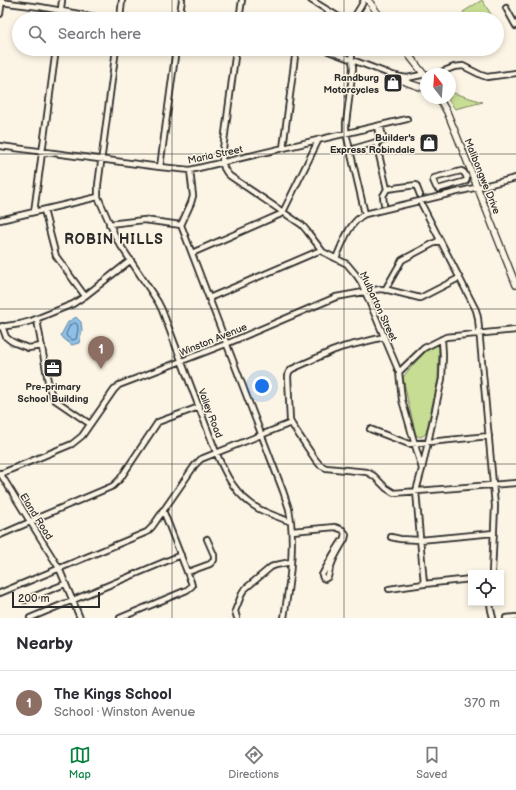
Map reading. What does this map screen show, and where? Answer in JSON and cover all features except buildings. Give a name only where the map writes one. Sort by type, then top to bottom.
[{"type":"main road","points":[[367,1],[376,12]]},
{"type":"main road","points":[[411,56],[420,68]]},
{"type":"main road","points":[[395,76],[398,79],[420,87]]},
{"type":"main road","name":"Malibongwe Drive","points":[[442,104],[450,118],[479,187],[516,281]]},
{"type":"main road","name":"Malibongwe Drive","points":[[445,104],[457,127],[516,285]]},
{"type":"street","points":[[61,11],[62,0]]},
{"type":"street","points":[[121,12],[122,0]]},
{"type":"street","points":[[181,12],[182,0]]},
{"type":"street","points":[[240,12],[242,0]]},
{"type":"street","points":[[311,0],[331,12]]},
{"type":"street","points":[[0,14],[1,1],[67,12]]},
{"type":"street","points":[[357,12],[367,1]]},
{"type":"street","points":[[506,8],[516,26]]},
{"type":"street","points":[[34,212],[55,56]]},
{"type":"street","points":[[0,220],[98,197],[101,160],[115,56]]},
{"type":"street","points":[[160,167],[175,56]]},
{"type":"street","points":[[222,162],[235,56]]},
{"type":"street","points":[[283,148],[295,56]]},
{"type":"street","points":[[342,56],[395,76],[407,78],[420,76]]},
{"type":"street","points":[[352,56],[353,68],[346,133],[365,214]]},
{"type":"street","points":[[455,68],[465,66],[487,77],[516,73]]},
{"type":"street","name":"Maria Street","points":[[0,146],[101,160],[190,170],[407,119]]},
{"type":"street","points":[[378,126],[387,189],[383,196],[384,204]]},
{"type":"street","points":[[192,253],[283,212],[319,139]]},
{"type":"street","points":[[356,148],[390,139]]},
{"type":"street","name":"Mulbarton Street","points":[[222,162],[228,174],[304,227],[321,250],[350,266],[359,278],[399,372],[402,400],[422,469]]},
{"type":"street","points":[[190,170],[193,196],[180,225],[288,506],[292,531],[291,562],[284,618]]},
{"type":"street","points":[[462,170],[464,172],[467,179],[466,181],[443,187],[438,189],[436,188],[434,178],[462,170]]},
{"type":"street","points":[[336,258],[355,221],[365,214],[516,178]]},
{"type":"street","points":[[387,189],[416,185],[420,195]]},
{"type":"street","points":[[443,187],[445,196]]},
{"type":"street","name":"Valley Road","points":[[98,197],[117,240],[161,307],[226,476],[240,494],[259,508],[291,522]]},
{"type":"street","points":[[420,201],[478,316],[495,506],[492,570]]},
{"type":"street","points":[[44,210],[56,256],[85,296]]},
{"type":"street","points":[[109,224],[144,220],[180,225]]},
{"type":"street","points":[[385,290],[402,260],[440,240]]},
{"type":"street","points":[[209,298],[321,250]]},
{"type":"street","points":[[42,346],[28,348],[15,343],[6,337],[1,326],[37,320],[73,304],[130,260]]},
{"type":"street","name":"Winston Avenue","points":[[0,473],[72,444],[82,436],[117,386],[226,344],[331,298],[364,291],[385,290],[420,298],[459,278]]},
{"type":"street","points":[[37,320],[49,387],[52,396],[55,400],[90,424]]},
{"type":"street","points":[[399,372],[424,348],[449,336],[516,330]]},
{"type":"street","points":[[384,337],[338,348],[290,370],[288,382],[291,424],[314,459],[326,468],[367,472],[394,493],[516,482]]},
{"type":"street","points":[[424,584],[416,491],[442,379],[442,339]]},
{"type":"street","points":[[0,535],[112,486],[120,479],[158,422],[199,406]]},
{"type":"street","points":[[0,593],[147,532],[198,462],[204,457],[291,424]]},
{"type":"street","points":[[370,429],[408,444],[489,436]]},
{"type":"street","name":"Eland Road","points":[[0,473],[59,568],[80,618]]},
{"type":"street","points":[[120,618],[191,587],[192,584],[188,572],[163,510]]},
{"type":"street","points":[[292,531],[335,527],[343,530],[345,533],[346,537],[329,570],[328,577],[323,578],[322,574],[332,555],[344,538],[345,533]]},
{"type":"street","points":[[391,537],[420,540],[494,533]]},
{"type":"street","points":[[188,572],[210,564],[214,560],[214,555],[207,539]]},
{"type":"street","points":[[30,618],[181,555]]},
{"type":"street","points":[[237,618],[235,611],[246,588],[271,567],[291,562]]},
{"type":"street","points":[[389,589],[468,579]]},
{"type":"street","points":[[25,600],[65,584]]},
{"type":"street","points":[[490,606],[493,618]]},
{"type":"street","points":[[506,618],[516,617]]},
{"type":"green space","points":[[482,0],[490,12],[463,12]]},
{"type":"green space","points":[[456,94],[483,102],[455,109],[451,104],[456,104]]},
{"type":"green space","points":[[437,345],[439,346],[438,379],[426,433],[419,437],[416,435],[403,377],[426,351]]},
{"type":"water","points":[[76,317],[81,322],[82,330],[79,343],[72,345],[61,335],[68,322]]},
{"type":"place","name":"Randburg Motorcycles","points":[[393,83]]},
{"type":"place","name":"Builder's Express Robindale","points":[[429,143]]},
{"type":"place","name":"Pre-primary School Building","points":[[53,368]]},
{"type":"place","name":"The Kings School","points":[[101,369]]},
{"type":"district","name":"ROBIN HILLS","points":[[114,239]]}]
